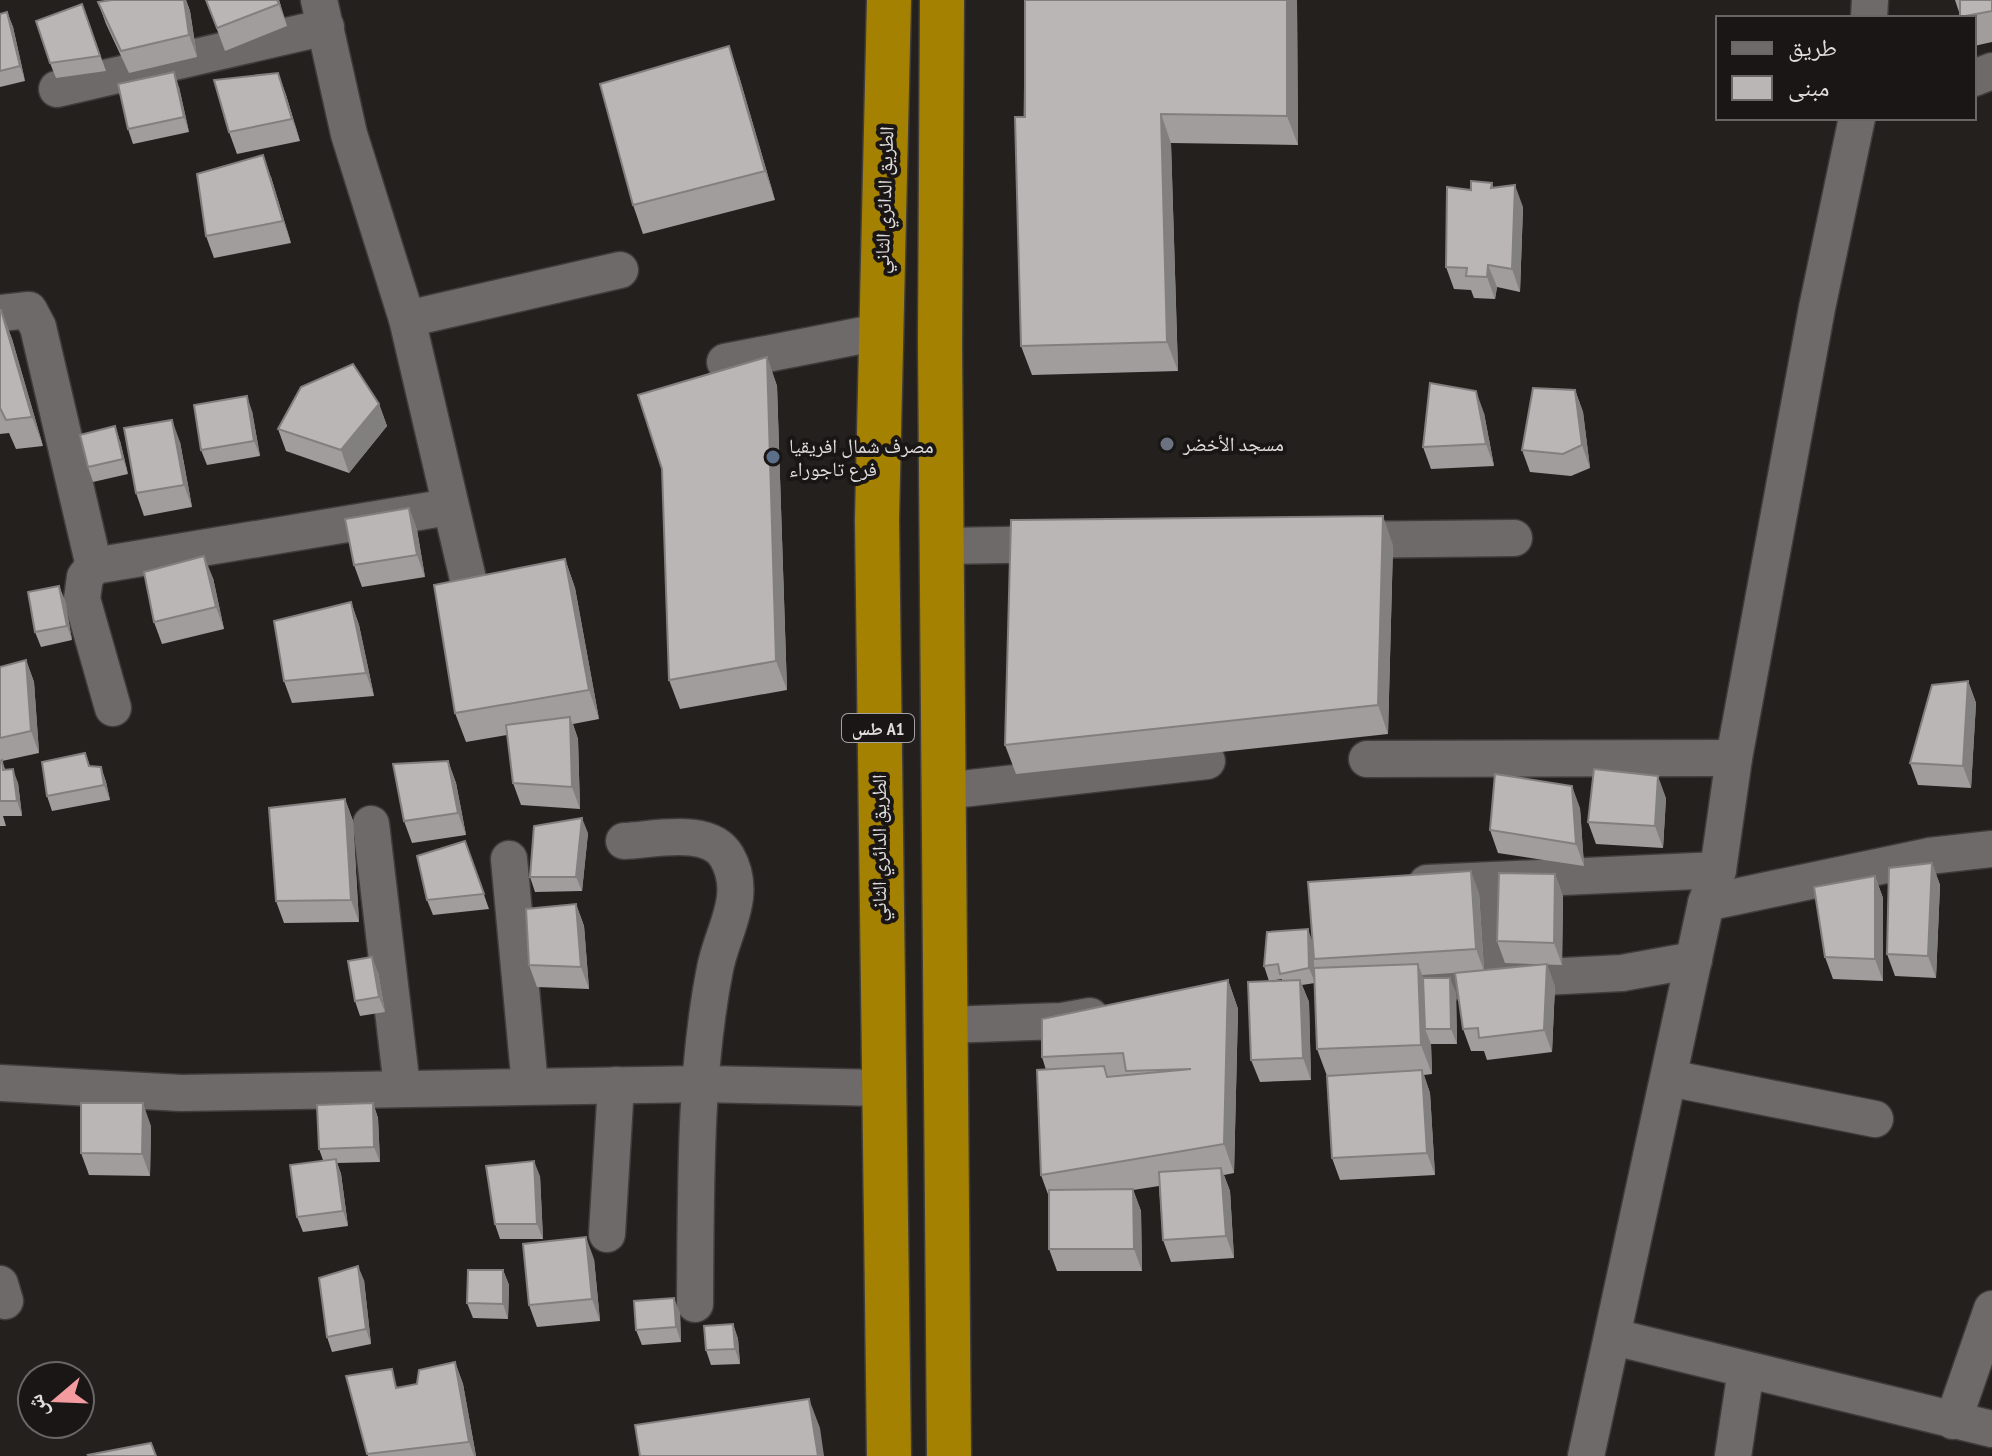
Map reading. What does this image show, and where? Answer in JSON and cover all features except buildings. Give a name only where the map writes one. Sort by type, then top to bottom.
[{"type":"highway","name":"الطريق الدائري الثاني","points":[[889,0],[877,520],[881,1088],[889,1456]]},
{"type":"highway","name":"طس A1","points":[[942,0],[940,344],[949,1456]]},
{"type":"highway","points":[[884,190],[910,202],[921,202],[942,193]]},
{"type":"highway","points":[[879,332],[897,323],[917,324],[940,344]]},
{"type":"street","points":[[57,89],[322,14],[349,134],[407,319],[472,596]]},
{"type":"street","points":[[1586,1456],[1706,903],[1718,870],[1734,758],[1814,324],[1863,121]]},
{"type":"street","points":[[407,319],[620,270]]},
{"type":"street","points":[[0,313],[29,310],[38,327],[94,566]]},
{"type":"street","points":[[725,362],[879,332]]},
{"type":"street","points":[[113,708],[82,599],[85,577],[94,566],[449,507]]},
{"type":"street","points":[[1307,540],[1514,538]]},
{"type":"street","points":[[942,546],[1101,543]]},
{"type":"street","points":[[1367,759],[1734,758]]},
{"type":"street","points":[[944,791],[1207,761]]},
{"type":"street","points":[[371,824],[402,1087]]},
{"type":"street","points":[[624,841],[701,838],[727,855],[734,875],[734,914],[715,965],[710,994],[703,1084],[695,1304]]},
{"type":"street","points":[[1706,903],[1929,856],[1992,849]]},
{"type":"street","points":[[509,859],[530,1086]]},
{"type":"street","points":[[1394,884],[1718,870]]},
{"type":"street","points":[[1494,880],[1495,981]]},
{"type":"street","points":[[1369,984],[1495,981],[1622,973],[1694,960]]},
{"type":"street","points":[[946,1025],[1062,1021],[1129,1009]]},
{"type":"street","points":[[1669,1078],[1875,1119]]},
{"type":"street","points":[[0,1083],[181,1093],[703,1084],[881,1088]]},
{"type":"street","points":[[607,1234],[616,1085]]},
{"type":"street","points":[[1953,1421],[1992,1309]]},
{"type":"street","points":[[1614,1337],[1992,1429]]},
{"type":"street","points":[[1733,1456],[1746,1370]]},
{"type":"place","name":"مسجد الأخضر","points":[[1167,444]]},
{"type":"place","name":"مصرف شمال افريقيا فرع تاجوراء","points":[[773,457]]}]
